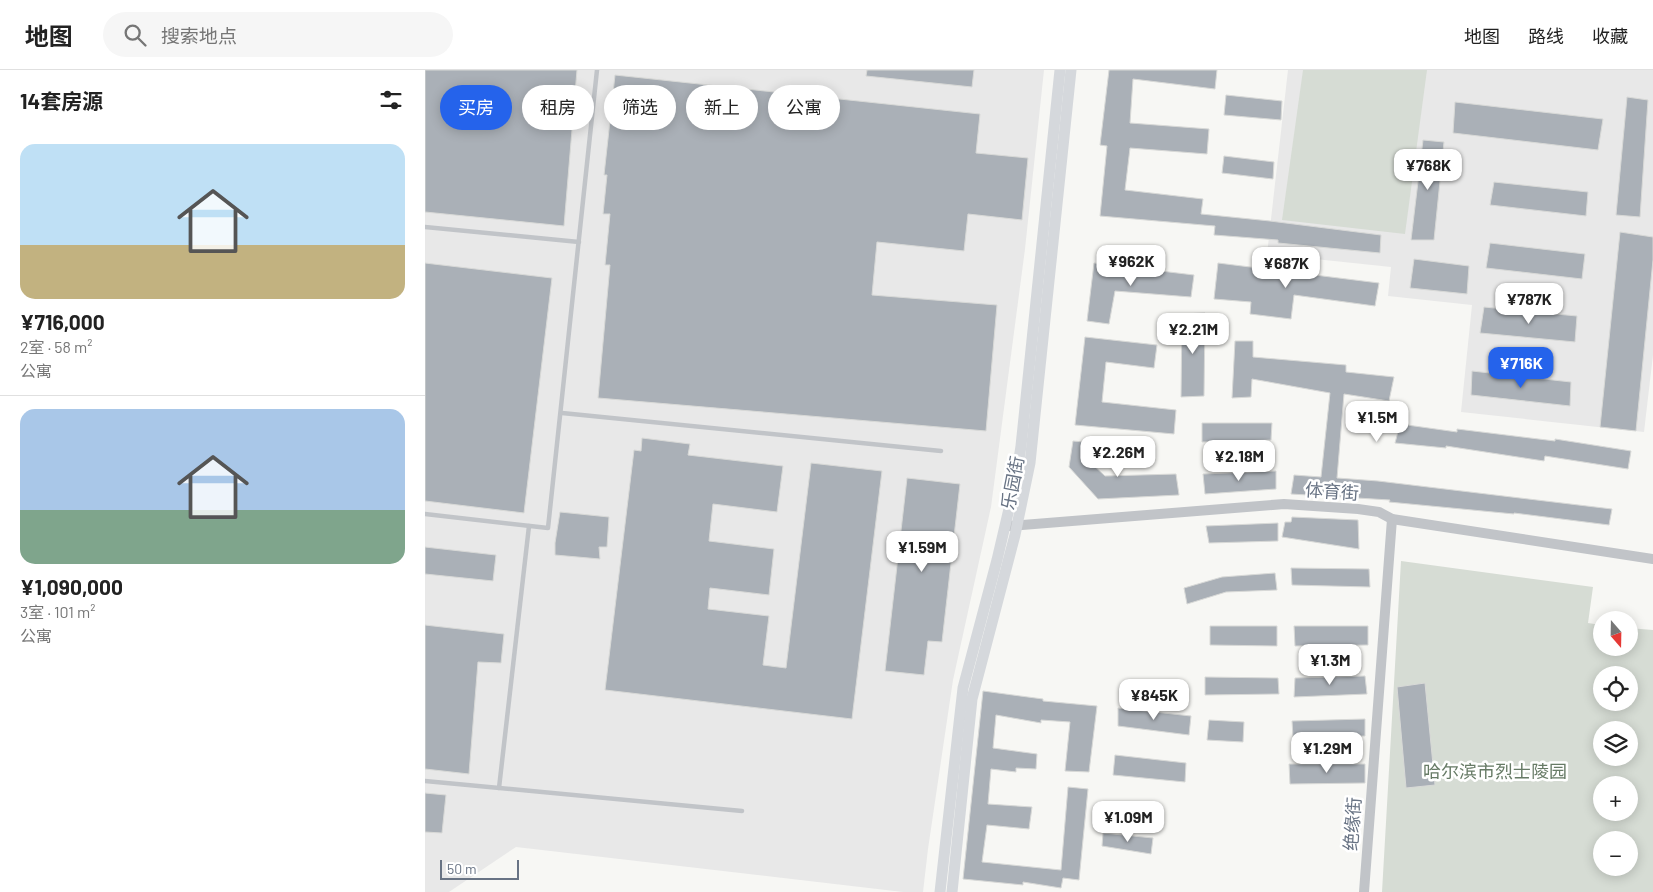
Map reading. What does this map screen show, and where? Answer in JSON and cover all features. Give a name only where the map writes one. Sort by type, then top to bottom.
[{"type":"main road","name":"乐园街","points":[[940,892],[963,688],[1005,526],[1016,479],[1021,446],[1060,70]]},
{"type":"main road","name":"乐园街","points":[[952,892],[972,699],[1018,525],[1034,431],[1071,70]]},
{"type":"street","name":"体育街","points":[[1005,526],[1284,504],[1379,512],[1392,520],[1653,559]]},
{"type":"street","name":"绝缘街","points":[[1364,892],[1392,520]]},
{"type":"lane","points":[[425,514],[548,528],[562,412],[597,70]]},
{"type":"lane","points":[[425,227],[579,242]]},
{"type":"lane","points":[[562,412],[941,451]]},
{"type":"lane","points":[[499,788],[529,526]]},
{"type":"lane","points":[[425,781],[743,811]]},
{"type":"shaded area","points":[[425,70],[1044,70],[1025,249],[991,507],[953,680],[923,892],[903,892],[516,847],[449,892],[425,892]]},
{"type":"shaded area","points":[[1288,70],[1653,70],[1653,355],[1644,432],[1461,412],[1472,305],[1388,296],[1391,267],[1267,254]]},
{"type":"green space","points":[[1303,70],[1427,70],[1405,234],[1282,220]]},
{"type":"green space","name":"哈尔滨市烈士陵园","points":[[1401,561],[1593,587],[1588,623],[1593,624],[1593,656],[1638,656],[1638,629],[1653,630],[1653,892],[1382,892]]},
{"type":"building","points":[[425,70],[577,70],[576,85],[522,85],[522,130],[572,130],[564,226],[425,212]]},
{"type":"building","points":[[867,70],[974,70],[972,87],[866,76]]},
{"type":"building","points":[[1109,70],[1217,70],[1215,89],[1133,79],[1130,123],[1209,129],[1207,154],[1130,148],[1125,190],[1203,199],[1201,214],[1381,235],[1380,253],[1278,243],[1278,240],[1214,235],[1215,226],[1100,216],[1107,146],[1100,145]]},
{"type":"building","points":[[615,75],[709,85],[686,85],[686,130],[758,130],[758,90],[768,91],[768,130],[840,130],[840,99],[980,114],[976,153],[1028,158],[1022,220],[968,214],[964,251],[877,242],[872,295],[997,305],[986,431],[598,398],[610,265],[605,265],[610,214],[603,214],[607,175],[604,175],[609,130],[676,130],[676,85],[614,85]]},
{"type":"building","points":[[1226,95],[1282,101],[1281,120],[1224,115]]},
{"type":"building","points":[[1627,97],[1648,100],[1640,217],[1616,215]]},
{"type":"building","points":[[1455,102],[1603,119],[1598,150],[1453,133]]},
{"type":"building","points":[[1423,140],[1444,142],[1434,240],[1411,240]]},
{"type":"building","points":[[1224,156],[1274,162],[1273,179],[1222,173]]},
{"type":"building","points":[[1494,182],[1588,192],[1586,216],[1490,205]]},
{"type":"building","points":[[1620,232],[1653,237],[1653,260],[1636,431],[1600,427]]},
{"type":"building","points":[[1490,243],[1585,254],[1582,279],[1486,268]]},
{"type":"building","points":[[1414,259],[1469,266],[1467,294],[1410,288]]},
{"type":"building","points":[[425,263],[552,278],[524,513],[425,501]]},
{"type":"building","points":[[1094,263],[1194,275],[1191,297],[1115,291],[1109,324],[1087,321]]},
{"type":"building","points":[[1218,263],[1379,283],[1375,306],[1294,295],[1291,319],[1250,314],[1251,302],[1214,299]]},
{"type":"building","points":[[1484,307],[1577,316],[1575,342],[1480,333]]},
{"type":"building","points":[[1205,313],[1204,396],[1181,397],[1182,314]]},
{"type":"building","points":[[1085,337],[1157,345],[1154,368],[1106,362],[1102,402],[1176,410],[1174,434],[1075,425]]},
{"type":"building","points":[[1235,341],[1253,341],[1253,357],[1346,365],[1346,372],[1394,377],[1389,401],[1344,394],[1337,478],[1378,481],[1612,509],[1609,525],[1514,513],[1389,502],[1390,500],[1291,494],[1294,475],[1321,477],[1330,393],[1252,379],[1251,397],[1232,398]]},
{"type":"building","points":[[1472,371],[1571,382],[1570,406],[1471,395]]},
{"type":"building","points":[[1202,423],[1272,423],[1271,440],[1202,442]]},
{"type":"building","points":[[1400,424],[1457,432],[1457,429],[1555,441],[1555,439],[1631,451],[1628,469],[1545,456],[1544,461],[1446,446],[1446,448],[1395,443]]},
{"type":"building","points":[[642,438],[690,444],[688,455],[783,466],[777,512],[713,504],[709,541],[774,549],[769,595],[710,588],[708,609],[769,616],[763,665],[786,668],[811,463],[882,471],[852,719],[605,690],[634,450],[641,451]]},
{"type":"building","points":[[1073,441],[1095,443],[1090,462],[1105,476],[1176,474],[1179,495],[1098,499],[1069,467]]},
{"type":"building","points":[[1276,471],[1276,489],[1205,494],[1203,474]]},
{"type":"building","points":[[907,478],[960,484],[942,642],[928,641],[924,675],[885,671]]},
{"type":"building","points":[[560,512],[609,517],[607,547],[599,547],[600,559],[555,555]]},
{"type":"building","points":[[1292,517],[1358,520],[1359,549],[1282,537],[1285,522],[1291,522]]},
{"type":"building","points":[[1278,523],[1278,541],[1209,543],[1206,526]]},
{"type":"building","points":[[425,547],[496,555],[493,581],[425,574]]},
{"type":"building","points":[[1291,568],[1369,569],[1370,587],[1292,585]]},
{"type":"building","points":[[1275,573],[1277,590],[1226,592],[1187,604],[1184,588],[1222,577]]},
{"type":"building","points":[[425,625],[504,634],[501,663],[478,662],[469,774],[425,769]]},
{"type":"building","points":[[1210,626],[1277,626],[1277,646],[1210,645]]},
{"type":"building","points":[[1294,626],[1368,626],[1368,645],[1295,646]]},
{"type":"building","points":[[1365,676],[1367,694],[1294,697],[1295,678]]},
{"type":"building","points":[[1205,677],[1278,678],[1279,694],[1205,695]]},
{"type":"building","points":[[1425,683],[1435,785],[1406,788],[1397,687]]},
{"type":"building","points":[[983,691],[1043,699],[1043,701],[1097,706],[1089,772],[1065,771],[1070,722],[1041,720],[1041,723],[996,715],[993,748],[1037,754],[1036,769],[1016,768],[1016,772],[991,769],[988,804],[1032,807],[1029,829],[987,825],[982,862],[1061,870],[1068,787],[1088,789],[1079,880],[1063,878],[1061,888],[1023,882],[1023,885],[963,879]]},
{"type":"building","points":[[1118,708],[1191,716],[1189,735],[1118,726]]},
{"type":"building","points":[[1365,719],[1365,736],[1293,737],[1292,721]]},
{"type":"building","points":[[1209,720],[1244,722],[1243,742],[1207,740]]},
{"type":"building","points":[[1115,755],[1186,763],[1185,782],[1113,775]]},
{"type":"building","points":[[1289,764],[1365,764],[1365,783],[1290,784]]},
{"type":"building","points":[[425,793],[446,795],[442,833],[425,832]]},
{"type":"building","points":[[1103,833],[1153,838],[1151,854],[1102,846]]}]
